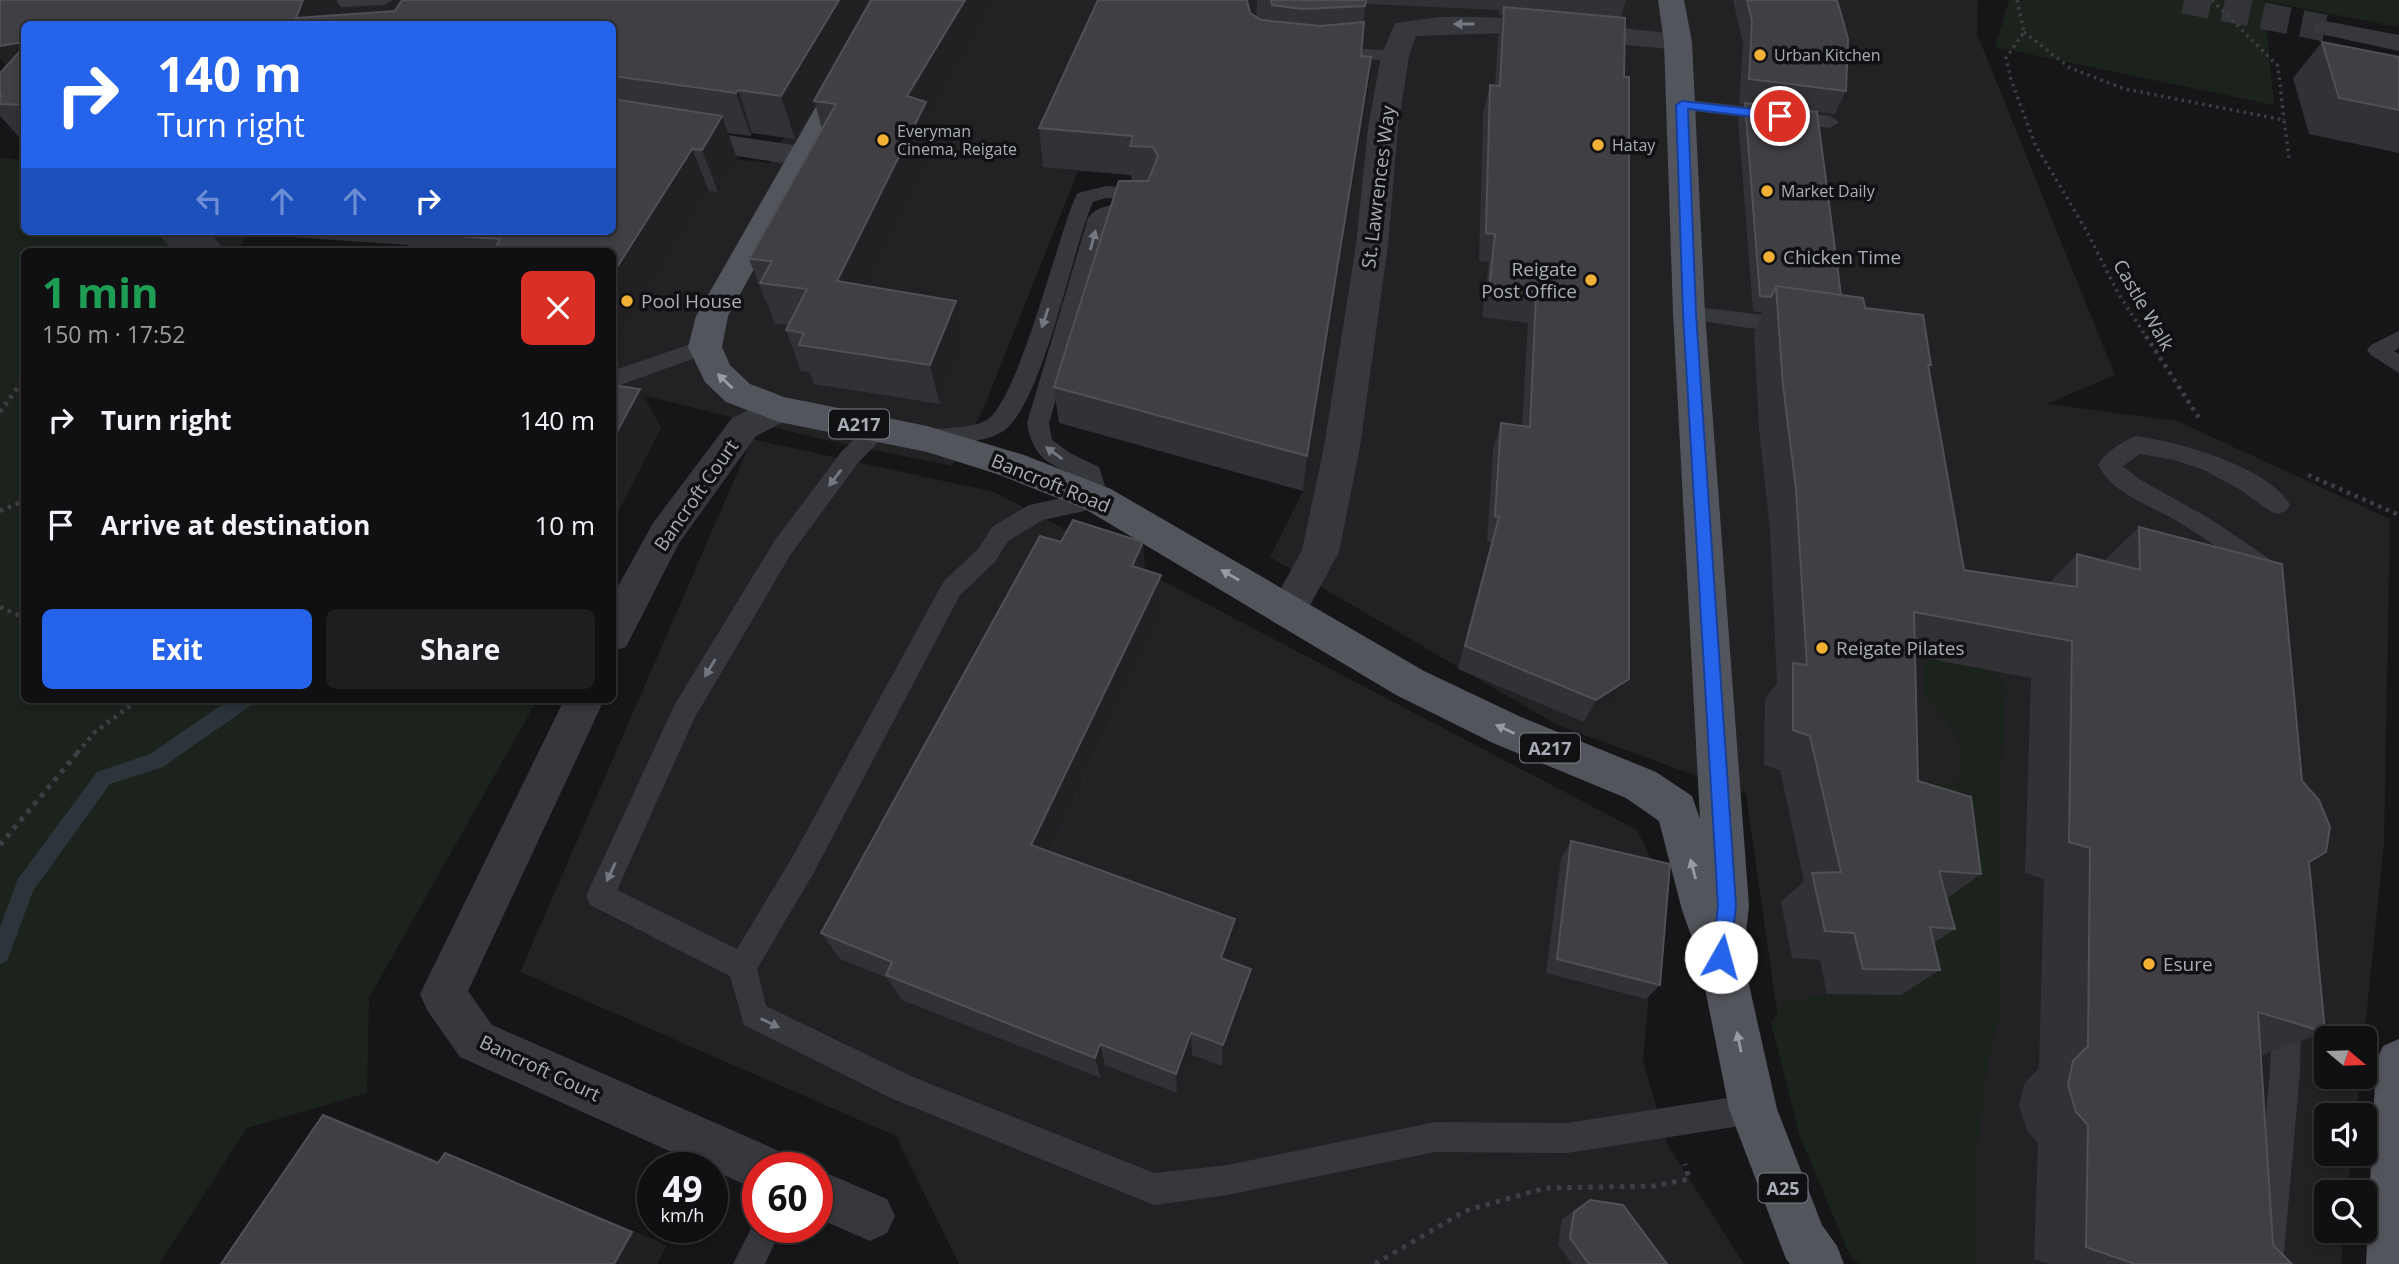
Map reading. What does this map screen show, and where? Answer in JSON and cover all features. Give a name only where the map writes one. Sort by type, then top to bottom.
[{"type":"main road","points":[[705,347],[712,316],[890,0]]},
{"type":"main road","name":"A25","points":[[1671,0],[1678,42],[1682,105],[1689,313],[1727,906],[1721,957],[1753,1109],[1804,1241],[1819,1264]]},
{"type":"main road","name":"Bancroft Road","points":[[705,347],[717,373],[738,393],[779,409],[926,439],[1011,465],[1098,499],[1410,682],[1507,730],[1641,785],[1677,810],[1704,910],[1721,957]]},
{"type":"main road","points":[[2392,1264],[2395,1115],[2399,1062]]},
{"type":"street","points":[[1400,43],[1444,24],[1484,23],[1678,42]]},
{"type":"street","points":[[2325,28],[2399,43]]},
{"type":"street","name":"St. Lawrences Way","points":[[1289,609],[1320,552],[1342,447],[1372,246],[1383,128],[1400,43]]},
{"type":"street","points":[[616,128],[801,156]]},
{"type":"street","name":"Bancroft Court","points":[[616,628],[666,533],[744,427],[779,409]]},
{"type":"street","name":"Bancroft Court","points":[[583,703],[443,994],[476,1041],[742,1159]]},
{"type":"street","points":[[833,1200],[870,1216]]},
{"type":"lane","points":[[289,5],[384,0]]},
{"type":"lane","points":[[1304,57],[1367,54],[1400,43]]},
{"type":"lane","points":[[1682,105],[1830,122]]},
{"type":"lane","points":[[926,439],[995,426],[1006,415],[1021,390],[1078,210],[1085,198],[1106,192],[1147,194],[1141,213],[1107,212],[1098,218],[1038,423],[1042,444],[1062,459],[1091,473],[1098,499],[1037,512],[1009,528],[1000,534],[987,555],[952,587],[803,865],[741,967],[754,1015],[904,1088],[1154,1189],[1228,1180],[1435,1137],[1567,1138],[1674,1119],[1753,1109]]},
{"type":"lane","points":[[1689,313],[1806,328]]},
{"type":"lane","points":[[2399,339],[2378,350],[2399,365]]},
{"type":"lane","points":[[616,379],[705,347]]},
{"type":"lane","points":[[741,967],[600,896],[684,712],[792,534],[850,457],[881,428]]},
{"type":"lane","points":[[2271,599],[2269,571],[2156,498],[2134,489],[2119,478],[2109,465],[2136,445],[2163,447],[2258,487],[2278,505]]},
{"type":"lane","points":[[2267,1264],[2285,1072],[2288,994]]},
{"type":"lane","points":[[748,1264],[758,1243]]},
{"type":"path","points":[[2017,0],[2024,32],[2070,68],[2125,89],[2284,120]]},
{"type":"path","points":[[2212,0],[2278,66],[2289,159]]},
{"type":"path","name":"Castle Walk","points":[[2024,32],[2006,58],[2011,80],[2035,144],[2086,230],[2118,293],[2203,425]]},
{"type":"path","points":[[0,412],[21,383]]},
{"type":"path","points":[[2297,470],[2399,514]]},
{"type":"path","points":[[0,511],[21,502]]},
{"type":"path","points":[[0,607],[21,617]]},
{"type":"path","points":[[0,845],[95,732],[134,703]]},
{"type":"path","points":[[1375,1264],[1465,1211],[1545,1188],[1654,1186],[1689,1179],[1674,1119]]},
{"type":"shaded area","points":[[0,0],[1978,0],[1977,34],[2115,375],[2047,404],[2177,421],[2390,519],[2384,843],[2365,1026],[2314,1026],[2314,1089],[2359,1089],[2357,1103],[2314,1103],[2314,1166],[2351,1166],[2349,1180],[2314,1180],[2314,1243],[2343,1243],[2341,1264],[1864,1264],[1799,1134],[1775,998],[1746,794],[1557,725],[1270,557],[1303,491],[1371,70],[1181,51],[1153,177],[1078,171],[983,410],[952,466],[821,439],[616,389],[616,248],[613,248],[613,235],[616,235],[616,146],[770,163],[829,53],[616,25],[616,21],[588,21],[520,12],[306,21],[21,21]]},
{"type":"shaded area","points":[[2009,0],[2399,0],[2399,27],[2264,1],[2274,105],[1995,47]]},
{"type":"shaded area","points":[[0,158],[21,160],[21,235],[175,235],[167,248],[21,248],[21,703],[535,703],[369,998],[367,1093],[247,1128],[159,1264],[0,1264]]},
{"type":"shaded area","points":[[752,439],[994,492],[1637,830],[1659,875],[1643,1061],[1667,1144],[1744,1264],[959,1264],[896,1136],[520,972]]},
{"type":"shaded area","points":[[1925,658],[1993,671],[2006,686],[1999,817],[1999,1017],[1988,1062],[1974,1176],[1974,1264],[1859,1264],[1850,1256],[1799,1134],[1771,1023],[1785,1002],[1827,994],[1928,785],[1960,782],[1958,737],[1923,692]]},
{"type":"building","points":[[0,0],[303,0],[296,18],[395,11],[402,0],[839,0],[781,96],[738,90],[736,93],[616,77],[616,21],[21,21],[21,42],[0,46]]},
{"type":"building","points":[[871,0],[965,0],[907,96],[926,102],[837,281],[956,301],[930,365],[799,345],[804,333],[786,330],[807,289],[760,283],[772,261],[749,259],[836,104],[814,101]]},
{"type":"building","points":[[1098,0],[1247,0],[1250,13],[1261,20],[1320,26],[1364,22],[1361,56],[1371,57],[1307,456],[1054,387],[1119,181],[1148,181],[1158,156],[1153,147],[1130,146],[1133,136],[1039,128]]},
{"type":"building","points":[[1271,0],[1366,0],[1365,6],[1302,9],[1272,5]]},
{"type":"building","points":[[1747,0],[1837,0],[1848,39],[1846,91],[1749,79],[1752,21]]},
{"type":"building","points":[[1504,7],[1625,18],[1624,77],[1629,77],[1629,679],[1596,700],[1465,646],[1499,517],[1495,516],[1501,423],[1530,427],[1536,295],[1489,290],[1495,234],[1486,233],[1490,85],[1500,86]]},
{"type":"building","points":[[2322,42],[2399,57],[2399,110],[2339,98]]},
{"type":"building","points":[[21,50],[21,105],[0,104],[0,73]]},
{"type":"building","points":[[616,100],[722,116],[702,150],[692,149],[616,269],[616,248],[495,248],[500,239],[443,235],[616,235]]},
{"type":"building","points":[[1745,103],[1817,112],[1841,295],[1776,286],[1771,297],[1760,296]]},
{"type":"building","points":[[1776,286],[1863,298],[1865,308],[1923,315],[1931,365],[1928,365],[1964,570],[2077,587],[2077,554],[2140,570],[2139,527],[2282,564],[2302,781],[2319,800],[2330,827],[2326,852],[2309,862],[2324,1026],[2314,1026],[2314,1029],[2258,1012],[2273,1245],[2292,1264],[2135,1264],[2086,1247],[2088,1125],[2076,1112],[2068,1085],[2073,1061],[2088,1046],[2090,848],[2069,842],[2072,641],[1914,612],[1918,781],[1971,797],[1981,874],[1939,871],[1955,929],[1930,927],[1940,970],[1863,969],[1854,933],[1825,931],[1812,873],[1841,872],[1810,736],[1793,730],[1793,663],[1807,665],[1796,489],[1783,385]]},
{"type":"building","points":[[616,386],[640,389],[616,434]]},
{"type":"building","points":[[1073,520],[1143,542],[1132,566],[1161,575],[1031,845],[1235,919],[1221,958],[1251,969],[1223,1045],[1191,1033],[1176,1074],[1100,1044],[1095,1058],[886,975],[892,962],[821,933],[1040,536],[1061,542]]},
{"type":"building","points":[[1571,841],[1670,864],[1660,985],[1557,959]]},
{"type":"building","points":[[323,1115],[438,1163],[445,1153],[632,1232],[614,1264],[221,1264]]},
{"type":"building","points":[[1590,1200],[1623,1205],[1667,1264],[1589,1264],[1570,1238],[1574,1212]]},
{"type":"waterway","points":[[0,954],[25,886],[104,778],[156,761],[240,703]]},
{"type":"tunnel","points":[[2184,0],[2325,28]]},
{"type":"place","name":"Urban Kitchen","points":[[1760,55]]},
{"type":"place","name":"Everyman Cinema, Reigate","points":[[883,140]]},
{"type":"place","name":"Hatay","points":[[1598,145]]},
{"type":"place","name":"Market Daily","points":[[1767,191]]},
{"type":"place","name":"Chicken Time","points":[[1769,257]]},
{"type":"place","name":"Reigate Post Office","points":[[1591,280]]},
{"type":"place","name":"Pool House","points":[[627,301]]},
{"type":"place","name":"Reigate Pilates","points":[[1822,648]]},
{"type":"place","name":"Esure","points":[[2149,964]]},
{"type":"route","points":[[1721,957],[1727,906],[1689,313],[1682,105],[1780,116]]}]
